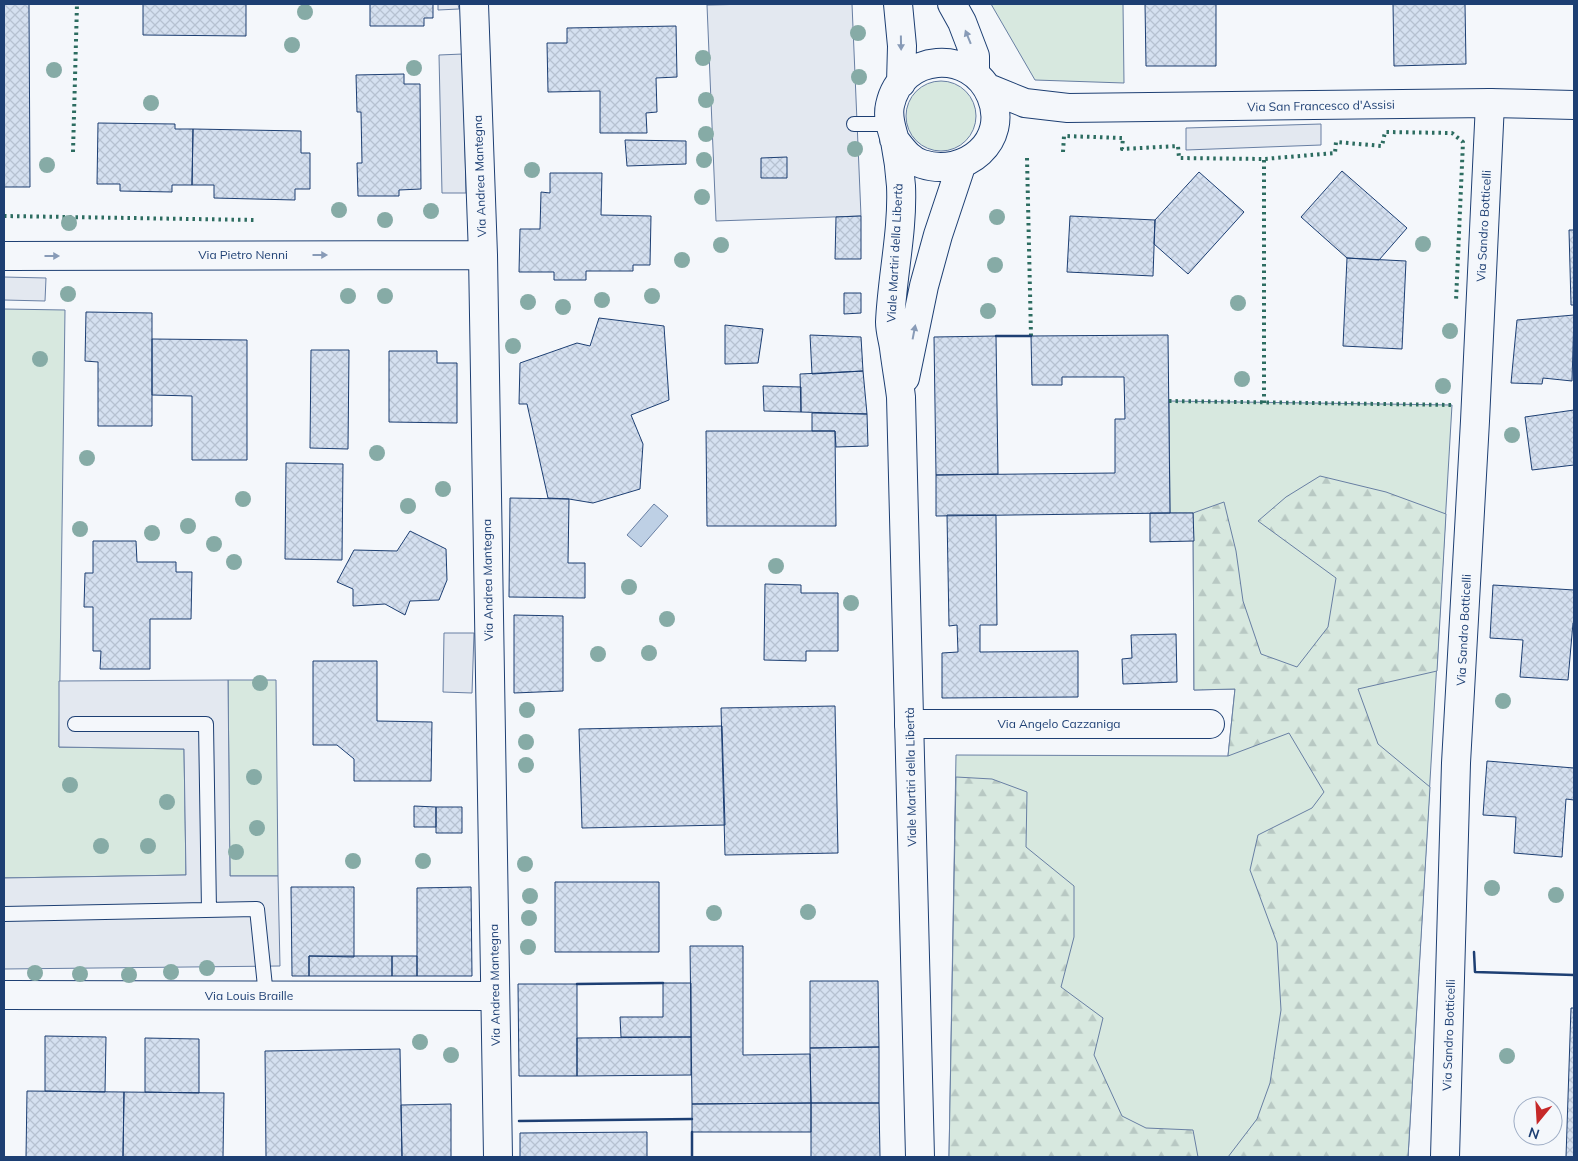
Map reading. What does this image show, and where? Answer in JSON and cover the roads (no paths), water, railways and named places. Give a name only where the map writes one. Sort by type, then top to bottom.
[{"type":"street","name":"Via Andrea Mantegna","points":[[474,4],[483,255],[498,1157]]},
{"type":"street","name":"Viale Martiri della Libertà","points":[[898,4],[902,46],[901,83]]},
{"type":"street","points":[[892,132],[906,154],[921,164],[948,168],[972,160],[984,149],[993,133],[996,115],[995,105],[981,80],[975,56],[962,22],[952,4]]},
{"type":"street","name":"Viale Martiri della Libertà","points":[[920,1157],[901,397],[890,325],[901,188],[899,162],[892,132],[890,105],[897,86],[912,71],[921,66],[942,62],[963,66],[981,80]]},
{"type":"street","name":"Via San Francesco d'Assisi","points":[[981,80],[1025,103],[1068,108],[1490,103],[1574,104]]},
{"type":"street","name":"Via Sandro Botticelli","points":[[1445,1157],[1456,763],[1490,103]]},
{"type":"street","name":"Via San Francesco d'Assisi","points":[[994,126],[1028,115],[1068,108]]},
{"type":"street","name":"Viale Martiri della Libertà","points":[[901,397],[924,286],[938,234],[962,163]]},
{"type":"street","name":"Via Pietro Nenni","points":[[4,256],[483,255]]},
{"type":"street","name":"Via Angelo Cazzaniga","points":[[909,724],[1210,724]]},
{"type":"street","name":"Via Louis Braille","points":[[4,995],[495,996]]},
{"type":"lane","points":[[854,124],[892,132]]},
{"type":"lane","points":[[75,724],[206,724],[209,910]]},
{"type":"lane","points":[[4,914],[257,909],[266,996]]},
{"type":"water","points":[[654,504],[668,516],[641,547],[627,535]]}]
